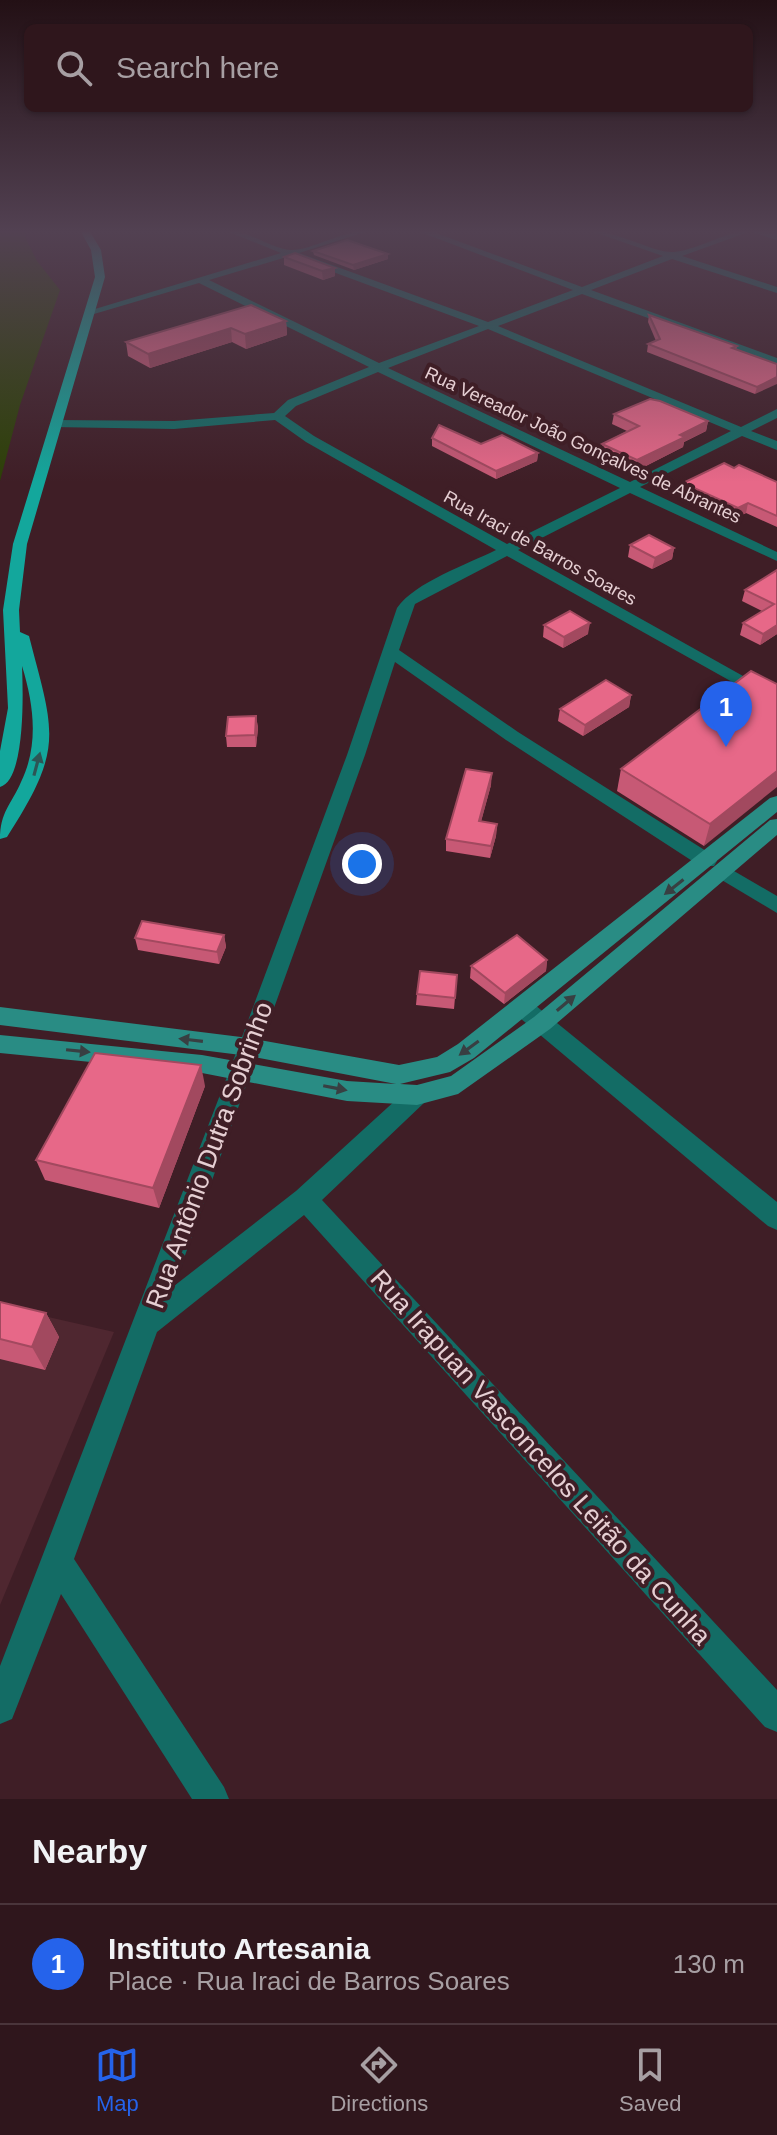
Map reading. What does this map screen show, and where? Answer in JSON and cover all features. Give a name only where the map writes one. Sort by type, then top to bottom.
[{"type":"main road","points":[[0,781],[8,756],[16,708],[12,601],[20,544],[89,314]]},
{"type":"main road","points":[[0,832],[34,777],[43,732],[36,688],[12,601]]},
{"type":"main road","points":[[0,1016],[245,1058],[347,1091],[417,1095],[458,1084],[542,1023],[715,866],[777,802]]},
{"type":"main road","points":[[0,1044],[245,1058],[399,1075],[442,1065],[466,1051],[715,866],[777,825]]},
{"type":"street","name":"Rua Vereador João Gonçalves de Abrantes","points":[[269,314],[777,557]]},
{"type":"street","points":[[456,314],[777,446]]},
{"type":"street","points":[[56,424],[174,425],[281,420],[303,398],[522,314]]},
{"type":"street","points":[[648,314],[777,362]]},
{"type":"street","points":[[508,551],[777,413]]},
{"type":"street","name":"Rua Iraci de Barros Soares","points":[[281,420],[777,702]]},
{"type":"street","name":"Rua Antônio Dutra Sobrinho","points":[[0,1707],[58,1562],[245,1058],[405,608],[410,601],[508,551]]},
{"type":"street","points":[[391,652],[512,736],[777,906]]},
{"type":"street","points":[[522,1007],[777,1218]]},
{"type":"street","points":[[146,1324],[305,1199],[417,1095]]},
{"type":"street","name":"Rua Irapuan Vasconcelos Leitão da Cunha","points":[[305,1199],[777,1715]]},
{"type":"street","points":[[58,1562],[212,1799]]},
{"type":"shaded area","points":[[0,1306],[114,1332],[0,1605]]},
{"type":"green space","points":[[0,314],[52,314],[20,405],[0,481]]},
{"type":"building","points":[[221,314],[271,314],[286,321],[245,334],[231,328],[148,354],[126,342]]},
{"type":"building","points":[[649,315],[737,346],[732,348],[777,364],[777,377],[757,387],[648,344],[660,339]]},
{"type":"building","points":[[650,399],[708,421],[680,435],[685,437],[637,460],[602,444],[639,426],[614,414]]},
{"type":"building","points":[[439,425],[481,444],[502,435],[538,453],[496,471],[432,438]]},
{"type":"building","points":[[724,463],[734,468],[739,465],[777,482],[777,516],[748,503],[738,508],[683,483]]},
{"type":"building","points":[[649,535],[674,548],[655,558],[630,545]]},
{"type":"building","points":[[777,570],[777,625],[763,634],[743,623],[774,604],[745,590]]},
{"type":"building","points":[[570,611],[590,623],[564,637],[544,625]]},
{"type":"building","points":[[751,671],[777,684],[777,771],[710,824],[621,769]]},
{"type":"building","points":[[606,680],[631,695],[585,725],[560,709]]},
{"type":"building","points":[[256,716],[255,735],[226,736],[228,717]]},
{"type":"building","points":[[466,769],[492,773],[479,821],[497,824],[491,846],[446,839]]},
{"type":"building","points":[[142,921],[224,935],[217,952],[135,938]]},
{"type":"building","points":[[517,935],[547,960],[505,993],[471,966]]},
{"type":"building","points":[[420,971],[457,975],[455,998],[417,994]]},
{"type":"building","points":[[95,1053],[201,1065],[153,1188],[36,1160]]},
{"type":"building","points":[[0,1302],[46,1313],[32,1347],[0,1339]]},
{"type":"place","name":"Instituto Artesania","points":[[726,747]]}]
